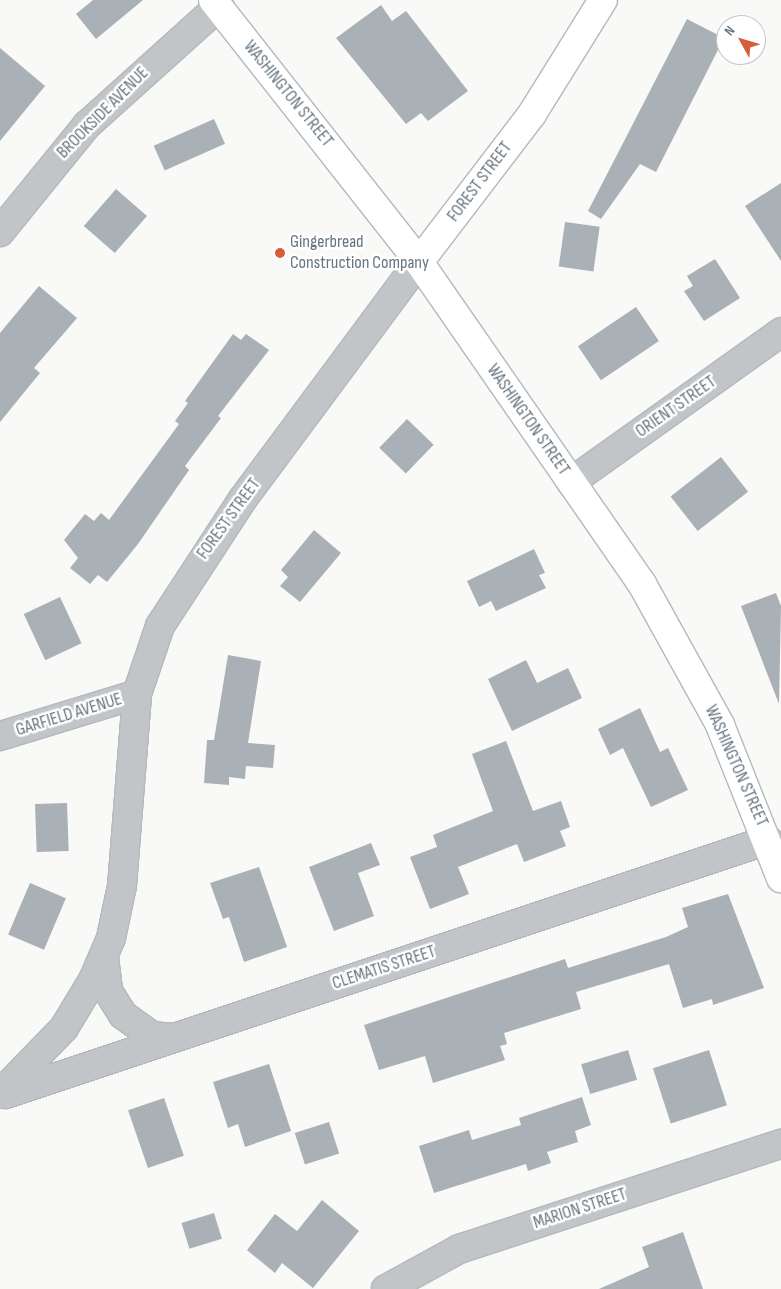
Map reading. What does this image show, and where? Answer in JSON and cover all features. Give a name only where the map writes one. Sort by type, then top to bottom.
[{"type":"main road","name":"FOREST STREET","points":[[419,262],[532,114],[603,0]]},
{"type":"main road","name":"WASHINGTON STREET","points":[[216,3],[419,262],[571,482],[666,624],[720,724],[768,840],[781,878]]},
{"type":"street","name":"BROOKSIDE AVENUE","points":[[0,232],[87,125],[216,3]]},
{"type":"street","name":"FOREST STREET","points":[[0,1095],[64,1028],[104,956],[122,886],[137,694],[160,626],[200,560],[419,262]]},
{"type":"street","name":"ORIENT STREET","points":[[571,482],[781,332]]},
{"type":"street","name":"GARFIELD AVENUE","points":[[0,736],[137,694]]},
{"type":"street","name":"CLEMATIS STREET","points":[[0,1095],[768,840]]},
{"type":"street","points":[[104,956],[108,991],[123,1015],[152,1036],[174,1038]]},
{"type":"street","name":"MARION STREET","points":[[386,1289],[459,1249],[781,1144]]},
{"type":"building","points":[[93,0],[143,0],[96,39],[76,14]]},
{"type":"building","points":[[381,5],[392,21],[406,11],[468,91],[428,121],[421,113],[406,124],[336,38]]},
{"type":"building","points":[[687,19],[716,34],[716,54],[656,172],[640,164],[601,219],[588,211]]},
{"type":"building","points":[[0,48],[45,86],[0,141]]},
{"type":"building","points":[[214,119],[225,144],[165,171],[154,146]]},
{"type":"building","points":[[781,183],[781,261],[745,206]]},
{"type":"building","points":[[116,189],[147,216],[115,253],[84,226]]},
{"type":"building","points":[[565,222],[600,227],[593,271],[559,267]]},
{"type":"building","points":[[715,259],[740,298],[704,321],[684,291],[693,286],[687,276]]},
{"type":"building","points":[[39,286],[77,318],[34,368],[40,373],[0,422],[0,333]]},
{"type":"building","points":[[636,307],[659,341],[601,380],[578,346]]},
{"type":"building","points":[[233,334],[241,340],[246,334],[269,350],[218,416],[221,418],[185,466],[189,470],[138,544],[107,582],[98,575],[90,584],[70,568],[78,558],[64,540],[85,514],[94,521],[101,513],[109,520],[179,424],[175,421],[188,403],[185,401]]},
{"type":"building","points":[[407,419],[434,445],[406,473],[379,448]]},
{"type":"building","points":[[721,457],[748,492],[698,531],[671,496]]},
{"type":"building","points":[[314,530],[341,553],[300,602],[280,586],[288,577],[281,570]]},
{"type":"building","points":[[534,549],[545,573],[539,575],[546,588],[496,611],[491,601],[479,607],[467,581]]},
{"type":"building","points":[[776,593],[781,606],[779,704],[741,606]]},
{"type":"building","points":[[60,597],[82,643],[45,660],[24,614]]},
{"type":"building","points":[[228,655],[261,661],[248,743],[275,745],[273,768],[246,766],[245,779],[229,777],[229,785],[204,783],[207,740],[214,740]]},
{"type":"building","points":[[526,660],[537,683],[568,668],[582,698],[512,731],[488,679]]},
{"type":"building","points":[[640,708],[660,752],[668,748],[688,790],[651,807],[623,748],[610,755],[598,729]]},
{"type":"building","points":[[506,741],[533,811],[561,801],[570,827],[560,831],[566,846],[524,862],[517,844],[458,867],[469,894],[430,909],[410,857],[437,847],[433,835],[493,811],[472,754]]},
{"type":"building","points":[[67,803],[69,851],[37,852],[35,804]]},
{"type":"building","points":[[371,843],[380,865],[358,873],[374,916],[334,931],[309,867]]},
{"type":"building","points":[[259,867],[287,947],[244,962],[229,917],[223,919],[210,883]]},
{"type":"building","points":[[30,883],[66,898],[44,950],[8,935]]},
{"type":"building","points":[[728,894],[764,988],[713,1005],[712,999],[683,1008],[669,964],[576,992],[581,1009],[504,1033],[507,1044],[500,1046],[505,1060],[433,1083],[425,1056],[379,1070],[364,1025],[565,959],[568,968],[666,937],[688,927],[682,908]]},
{"type":"building","points":[[628,1050],[637,1080],[590,1094],[581,1064]]},
{"type":"building","points":[[709,1050],[727,1105],[671,1123],[653,1068]]},
{"type":"building","points":[[269,1064],[291,1131],[245,1147],[238,1124],[228,1128],[213,1082]]},
{"type":"building","points":[[582,1097],[591,1125],[575,1131],[578,1142],[547,1152],[551,1163],[528,1171],[526,1164],[434,1193],[419,1146],[469,1130],[472,1140],[521,1125],[519,1118]]},
{"type":"building","points":[[164,1098],[184,1156],[148,1168],[128,1110]]},
{"type":"building","points":[[329,1122],[339,1153],[305,1165],[295,1133]]},
{"type":"building","points":[[322,1200],[359,1231],[313,1288],[282,1263],[275,1273],[247,1250],[275,1214],[297,1231]]},
{"type":"building","points":[[214,1213],[222,1239],[189,1249],[181,1223]]},
{"type":"building","points":[[683,1232],[703,1289],[599,1289],[649,1267],[642,1247]]},
{"type":"place","name":"Gingerbread Construction Company","points":[[280,253]]}]
